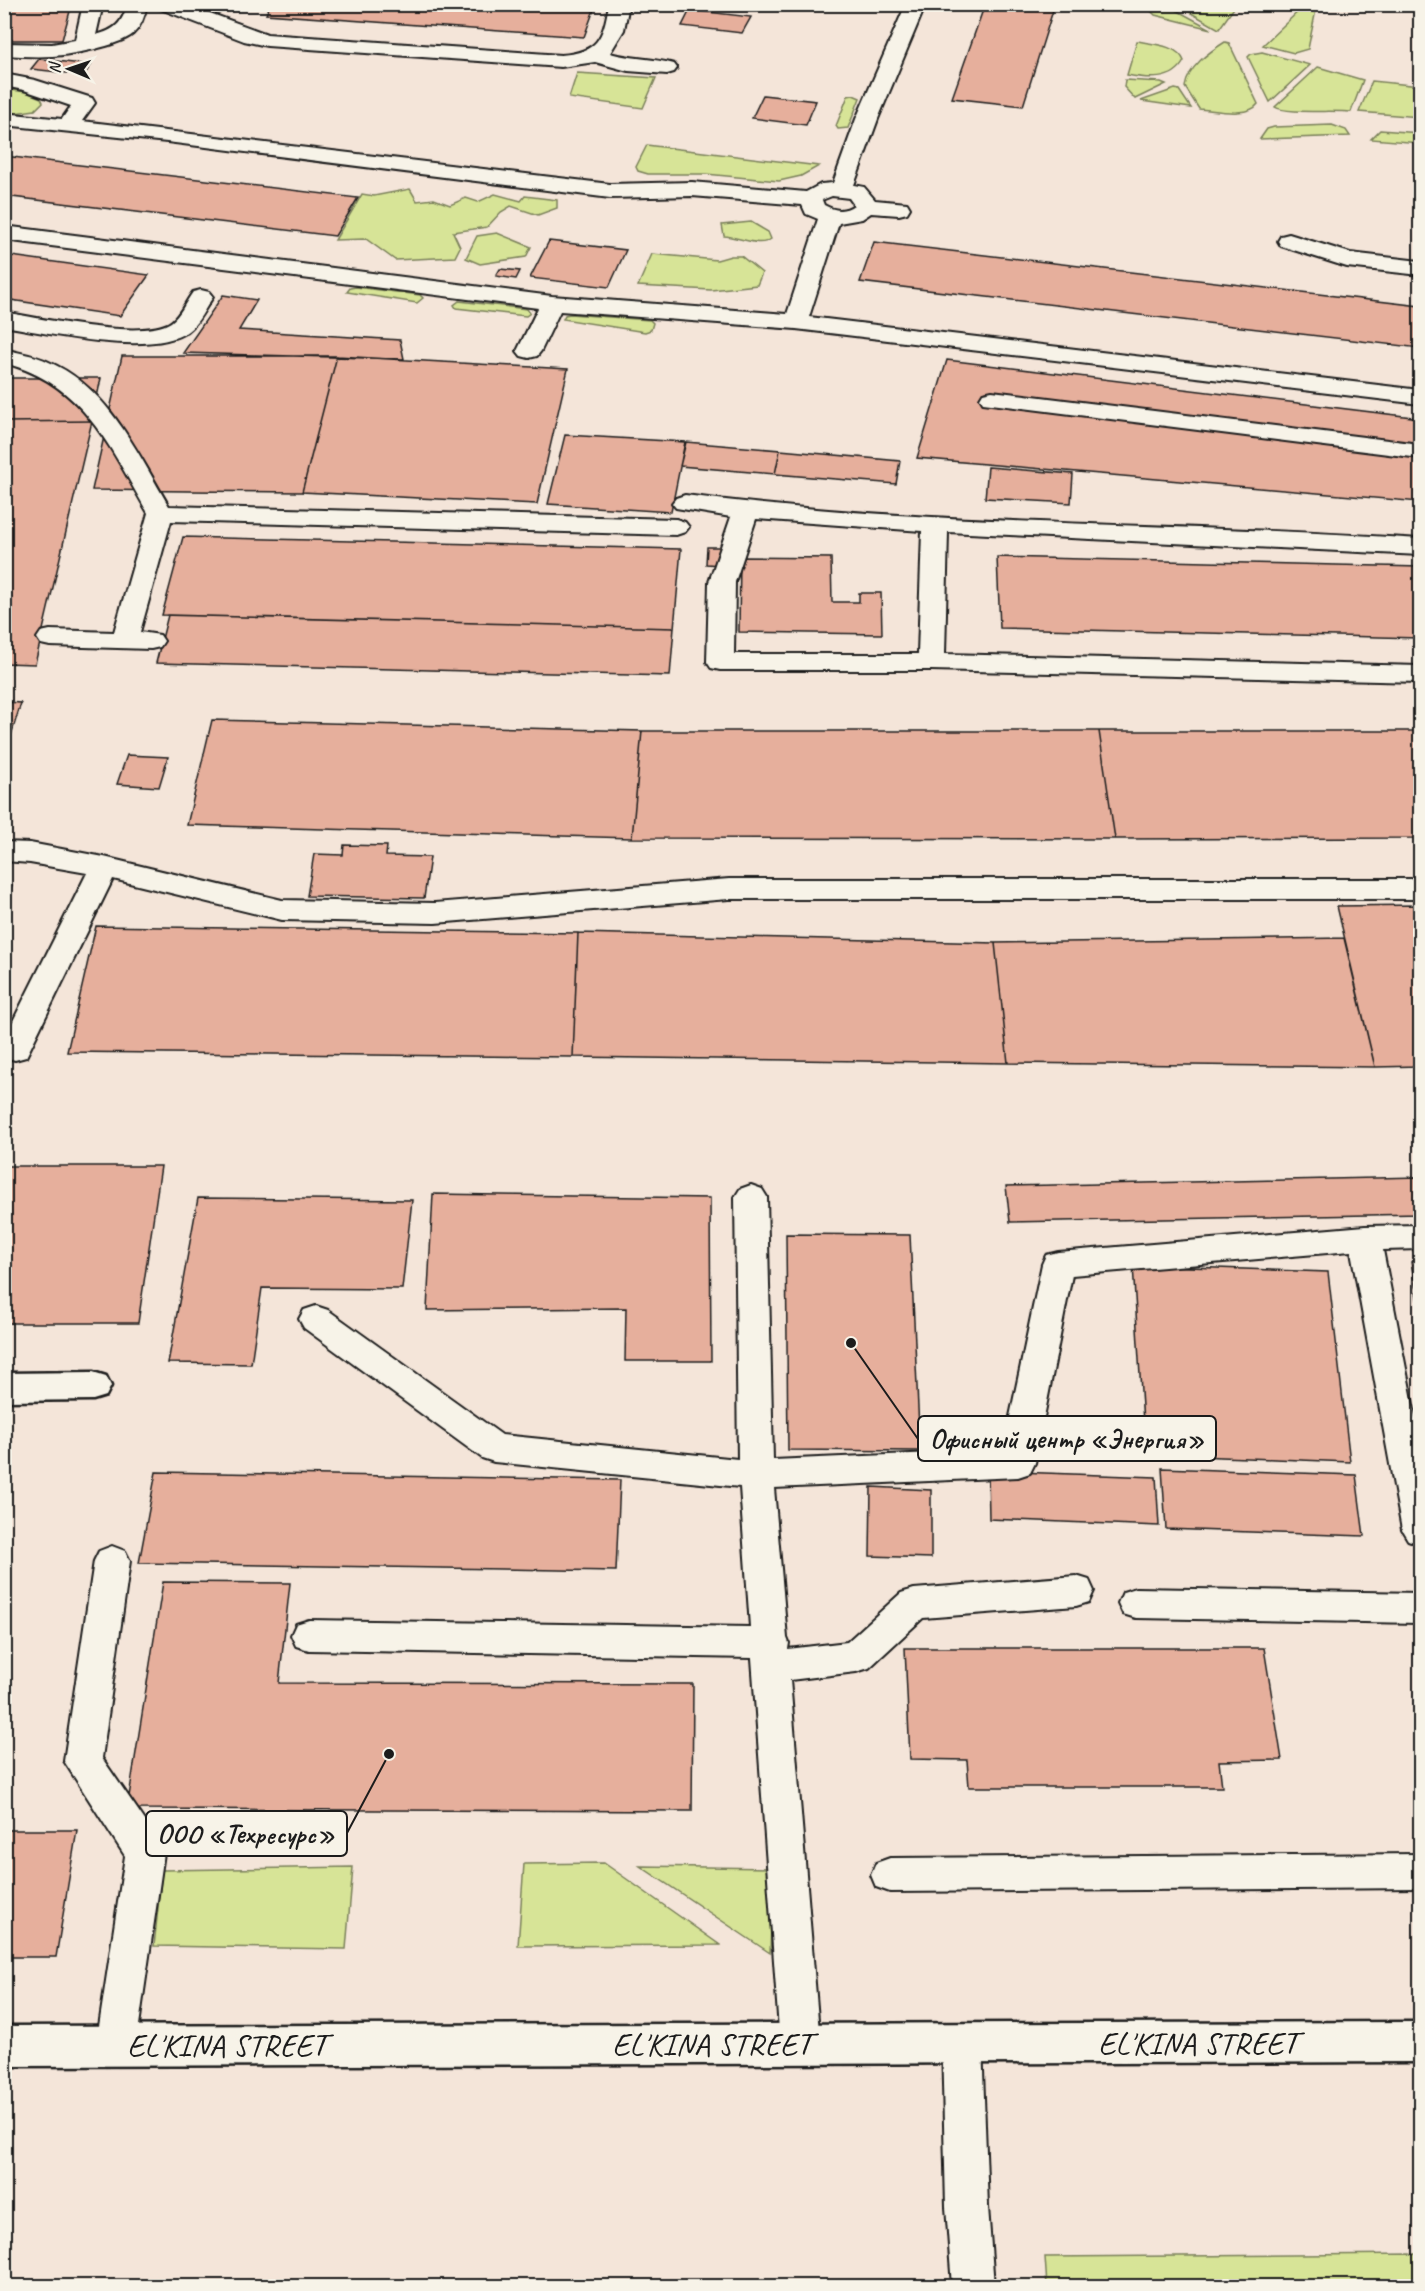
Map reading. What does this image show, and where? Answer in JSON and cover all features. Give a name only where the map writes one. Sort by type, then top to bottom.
[{"type":"main road","points":[[4,1387],[93,1386]]},
{"type":"main road","name":"EL'KINA STREET","points":[[4,2046],[1420,2042]]},
{"type":"lane","points":[[84,44],[93,4]]},
{"type":"lane","points":[[4,49],[52,50],[115,35],[130,28],[136,16],[136,4]]},
{"type":"lane","points":[[165,4],[251,37],[267,40],[561,62],[583,61],[597,56],[609,40],[617,21],[620,4]]},
{"type":"lane","points":[[842,189],[867,119],[916,4]]},
{"type":"lane","points":[[597,56],[628,65],[667,68]]},
{"type":"lane","points":[[4,80],[28,84],[84,103],[68,125]]},
{"type":"lane","points":[[4,120],[68,125],[610,191],[692,189],[811,199],[821,191],[842,189],[862,196],[865,206]]},
{"type":"lane","points":[[811,199],[814,209],[830,216],[856,214],[865,206],[899,208]]},
{"type":"lane","points":[[796,322],[830,216]]},
{"type":"lane","points":[[4,233],[552,303],[796,322],[1009,356],[1356,399],[1420,397]]},
{"type":"lane","points":[[1289,241],[1347,260],[1420,268]]},
{"type":"lane","points":[[4,319],[92,333],[163,335],[179,328],[201,297]]},
{"type":"lane","points":[[529,351],[552,303]]},
{"type":"lane","points":[[4,356],[45,368],[81,392],[104,421],[161,513],[138,640],[50,638]]},
{"type":"lane","points":[[992,398],[1420,451]]},
{"type":"lane","points":[[161,513],[680,515],[746,512],[934,524],[1420,547]]},
{"type":"lane","points":[[746,512],[722,582],[720,662],[931,662],[1420,674]]},
{"type":"lane","points":[[931,662],[934,524]]},
{"type":"lane","points":[[4,851],[30,853],[105,867],[282,910],[423,913],[729,889],[1420,889]]},
{"type":"lane","points":[[15,1049],[105,867]]},
{"type":"lane","points":[[751,1197],[756,1475],[800,2043]]},
{"type":"lane","points":[[316,1319],[494,1448],[756,1475],[1018,1463],[1058,1264],[1365,1238],[1420,1237]]},
{"type":"lane","points":[[1365,1238],[1420,1530]]},
{"type":"lane","points":[[112,1561],[83,1761],[145,1852],[116,2046]]},
{"type":"lane","points":[[309,1635],[856,1658],[914,1604],[1076,1591]]},
{"type":"lane","points":[[1136,1603],[1420,1608]]},
{"type":"lane","points":[[890,1875],[1420,1871]]},
{"type":"lane","points":[[962,2043],[967,2207],[973,2286]]},
{"type":"green space","points":[[1148,4],[1167,5],[1211,29],[1155,15],[1147,7]]},
{"type":"green space","points":[[1177,5],[1236,5],[1219,29]]},
{"type":"green space","points":[[1305,5],[1317,5],[1308,49],[1294,53],[1263,45]]},
{"type":"green space","points":[[1137,41],[1170,48],[1184,61],[1173,73],[1166,76],[1151,78],[1127,75]]},
{"type":"green space","points":[[1225,42],[1229,43],[1258,104],[1247,111],[1199,109],[1185,87],[1195,67],[1206,55]]},
{"type":"green space","points":[[1262,52],[1310,65],[1270,102],[1248,57],[1251,54]]},
{"type":"green space","points":[[1318,67],[1363,80],[1351,112],[1289,110],[1275,107]]},
{"type":"green space","points":[[577,73],[656,78],[643,108],[569,98]]},
{"type":"green space","points":[[1125,80],[1166,84],[1135,99],[1124,87]]},
{"type":"green space","points":[[1372,81],[1420,86],[1420,117],[1359,112]]},
{"type":"green space","points":[[4,89],[26,92],[41,98],[43,102],[35,110],[8,114],[5,112]]},
{"type":"green space","points":[[1175,89],[1179,90],[1191,108],[1141,101]]},
{"type":"green space","points":[[853,95],[860,98],[848,128],[838,129],[836,126],[848,96]]},
{"type":"green space","points":[[1332,125],[1346,130],[1350,136],[1260,139],[1267,129],[1274,127]]},
{"type":"green space","points":[[1380,130],[1420,133],[1420,143],[1371,139]]},
{"type":"green space","points":[[647,145],[819,166],[801,176],[779,181],[706,174],[648,174],[638,171],[636,167]]},
{"type":"green space","points":[[410,189],[417,201],[434,199],[450,205],[466,198],[478,202],[495,194],[521,201],[525,196],[557,200],[557,208],[538,215],[511,206],[501,212],[487,227],[453,232],[460,247],[455,257],[395,260],[366,239],[335,240],[362,194],[374,196]]},
{"type":"green space","points":[[751,222],[768,232],[771,239],[756,242],[724,236],[722,225]]},
{"type":"green space","points":[[497,233],[531,247],[526,257],[480,264],[466,258],[477,236]]},
{"type":"green space","points":[[652,254],[717,260],[741,256],[762,273],[757,285],[711,290],[638,286]]},
{"type":"green space","points":[[350,288],[420,295],[423,298],[417,303],[347,292]]},
{"type":"green space","points":[[459,301],[527,309],[530,313],[526,316],[456,308],[454,305]]},
{"type":"green space","points":[[565,315],[650,320],[653,323],[651,330],[645,332],[563,319]]},
{"type":"green space","points":[[604,1863],[720,1945],[518,1946],[524,1864]]},
{"type":"green space","points":[[640,1866],[773,1868],[770,1953]]},
{"type":"green space","points":[[353,1867],[346,1949],[154,1946],[162,1870]]},
{"type":"green space","points":[[1420,2254],[1420,2286],[1047,2286],[1045,2257]]},
{"type":"building","points":[[4,4],[72,4],[62,40],[4,40]]},
{"type":"building","points":[[271,4],[596,4],[584,37],[266,14]]},
{"type":"building","points":[[985,4],[1055,4],[1023,106],[952,98]]},
{"type":"building","points":[[690,10],[751,17],[742,33],[682,26]]},
{"type":"building","points":[[39,59],[91,65],[84,75],[31,69]]},
{"type":"building","points":[[763,95],[816,101],[806,125],[752,118]]},
{"type":"building","points":[[4,156],[358,198],[335,236],[4,196]]},
{"type":"building","points":[[549,241],[626,250],[609,287],[530,278]]},
{"type":"building","points":[[874,242],[1420,306],[1420,348],[860,282]]},
{"type":"building","points":[[4,255],[149,275],[120,316],[4,299]]},
{"type":"building","points":[[500,269],[520,271],[516,279],[496,276]]},
{"type":"building","points":[[223,295],[257,300],[239,330],[400,340],[404,359],[183,353]]},
{"type":"building","points":[[122,356],[337,356],[302,492],[92,490]]},
{"type":"building","points":[[337,356],[568,369],[537,504],[302,492]]},
{"type":"building","points":[[947,360],[1420,418],[1420,502],[917,458]]},
{"type":"building","points":[[4,378],[101,378],[92,421],[4,422]]},
{"type":"building","points":[[92,421],[35,664],[4,663],[4,422]]},
{"type":"building","points":[[565,435],[685,442],[671,512],[548,504]]},
{"type":"building","points":[[686,442],[780,450],[775,474],[680,466]]},
{"type":"building","points":[[780,450],[900,461],[896,484],[775,474]]},
{"type":"building","points":[[988,467],[1073,474],[1071,503],[985,498]]},
{"type":"building","points":[[183,537],[681,549],[674,628],[162,615]]},
{"type":"building","points":[[707,547],[722,547],[721,565],[706,564]]},
{"type":"building","points":[[740,557],[831,558],[832,602],[859,602],[859,593],[881,593],[882,634],[739,632]]},
{"type":"building","points":[[997,557],[1420,567],[1420,638],[1000,628]]},
{"type":"building","points":[[168,615],[674,628],[670,676],[156,663]]},
{"type":"building","points":[[4,702],[21,703],[4,758]]},
{"type":"building","points":[[212,720],[642,731],[632,838],[187,825]]},
{"type":"building","points":[[642,731],[1099,731],[1115,839],[632,838]]},
{"type":"building","points":[[1099,731],[1420,731],[1420,838],[1115,839]]},
{"type":"building","points":[[127,755],[168,757],[159,787],[117,784]]},
{"type":"building","points":[[344,845],[387,846],[386,856],[430,857],[424,898],[307,896],[314,854],[343,855]]},
{"type":"building","points":[[4,884],[12,885],[4,910]]},
{"type":"building","points":[[1420,905],[1420,1066],[1375,1067],[1337,906]]},
{"type":"building","points":[[96,926],[578,933],[573,1057],[67,1052]]},
{"type":"building","points":[[578,933],[995,943],[1008,1063],[573,1057]]},
{"type":"building","points":[[1344,938],[1375,1067],[1008,1063],[995,943]]},
{"type":"building","points":[[4,1166],[161,1166],[138,1323],[4,1323]]},
{"type":"building","points":[[1420,1177],[1420,1214],[1010,1222],[1006,1186]]},
{"type":"building","points":[[433,1194],[710,1198],[711,1361],[625,1361],[626,1308],[427,1310]]},
{"type":"building","points":[[198,1198],[412,1200],[402,1289],[262,1288],[251,1364],[168,1363]]},
{"type":"building","points":[[786,1234],[910,1235],[920,1451],[788,1450]]},
{"type":"building","points":[[1411,1262],[1420,1262],[1420,1314]]},
{"type":"building","points":[[1133,1265],[1328,1272],[1350,1462],[1145,1454]]},
{"type":"building","points":[[1162,1468],[1356,1475],[1364,1536],[1166,1529]]},
{"type":"building","points":[[988,1471],[1156,1477],[1159,1526],[989,1519]]},
{"type":"building","points":[[156,1472],[620,1480],[616,1571],[139,1563]]},
{"type":"building","points":[[871,1487],[931,1490],[931,1558],[870,1556]]},
{"type":"building","points":[[163,1582],[290,1583],[279,1683],[693,1684],[692,1811],[127,1809]]},
{"type":"building","points":[[905,1648],[1264,1648],[1282,1760],[1219,1761],[1222,1787],[969,1787],[967,1760],[910,1759]]},
{"type":"building","points":[[4,1830],[77,1830],[56,1957],[4,1957]]},
{"type":"place","name":"Офисный центр «Энергия»","points":[[851,1343]]},
{"type":"place","name":"ООО «Техресурс»","points":[[389,1754]]}]
